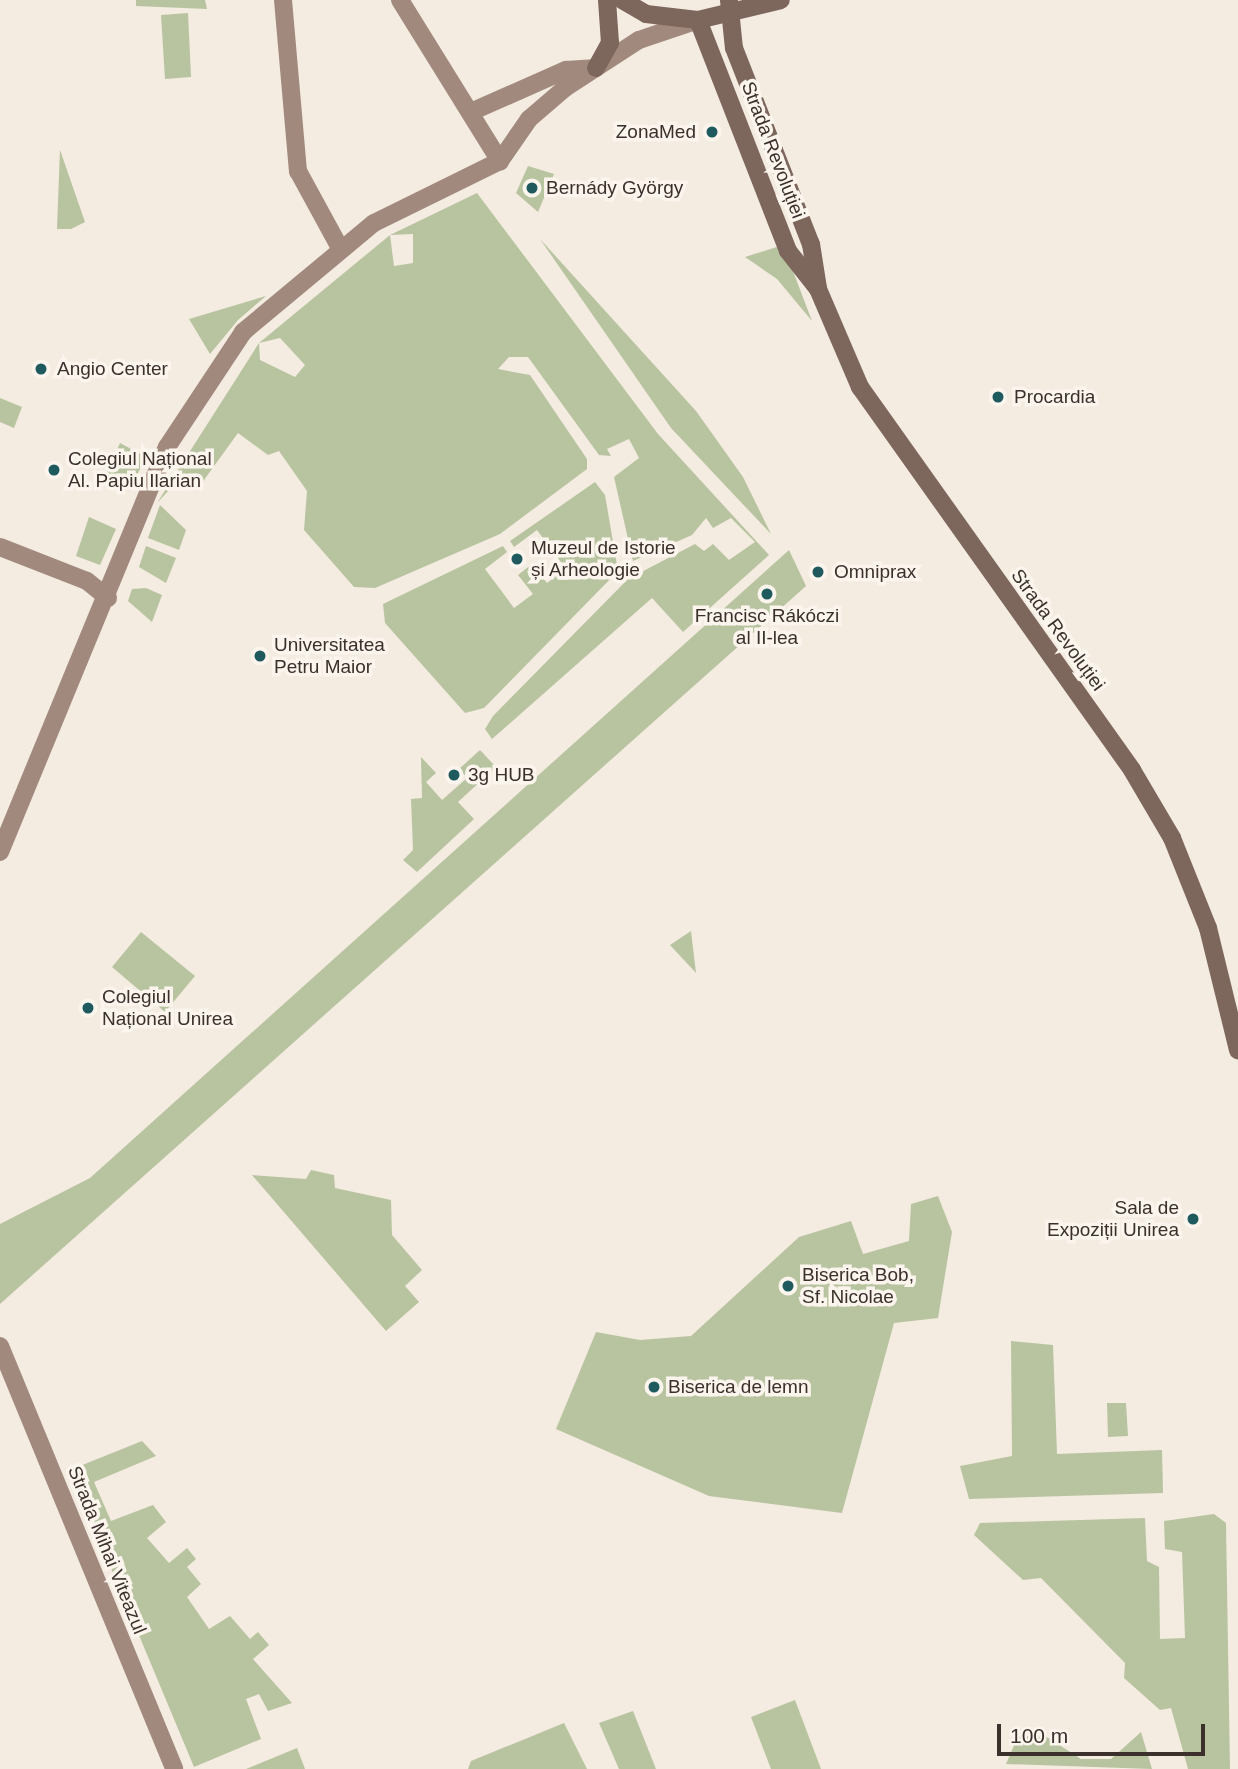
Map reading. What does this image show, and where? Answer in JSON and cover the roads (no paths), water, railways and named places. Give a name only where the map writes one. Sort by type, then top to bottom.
[{"type":"main road","points":[[283,0],[299,172],[340,248]]},
{"type":"main road","points":[[400,0],[473,111],[492,166]]},
{"type":"main road","points":[[596,68],[610,43],[607,0]]},
{"type":"main road","points":[[622,0],[646,14],[698,20]]},
{"type":"main road","points":[[0,852],[108,598],[167,446],[213,372],[243,332],[340,248],[374,223],[492,166],[529,119],[596,68],[639,40],[698,20],[728,6],[775,0]]},
{"type":"main road","name":"Strada Revoluției","points":[[728,6],[750,99],[811,244],[818,289],[860,387],[886,428],[1152,801],[1208,928],[1234,1011],[1238,1050]]},
{"type":"main road","name":"Strada Revoluției","points":[[698,20],[788,251],[818,289]]},
{"type":"main road","points":[[473,111],[566,70],[596,68]]},
{"type":"main road","points":[[0,547],[87,582],[108,598]]},
{"type":"main road","name":"Strada Mihai Viteazul","points":[[0,1346],[174,1769]]},
{"type":"place","name":"ZonaMed","points":[[712,132]]},
{"type":"place","name":"Bernády György","points":[[532,188]]},
{"type":"place","name":"Angio Center","points":[[41,369]]},
{"type":"place","name":"Procardia","points":[[998,397]]},
{"type":"place","name":"Colegiul Național Al. Papiu Ilarian","points":[[54,470]]},
{"type":"place","name":"Muzeul de Istorie și Arheologie","points":[[517,559]]},
{"type":"place","name":"Omniprax","points":[[818,572]]},
{"type":"place","name":"Francisc Rákóczi al II-lea","points":[[767,594]]},
{"type":"place","name":"Universitatea Petru Maior","points":[[260,656]]},
{"type":"place","name":"3g HUB","points":[[454,775]]},
{"type":"place","name":"Colegiul Național Unirea","points":[[88,1008]]},
{"type":"place","name":"Sala de Expoziții Unirea","points":[[1193,1219]]},
{"type":"place","name":"Biserica Bob, Sf. Nicolae","points":[[788,1286]]},
{"type":"place","name":"Biserica de lemn","points":[[654,1387]]}]
